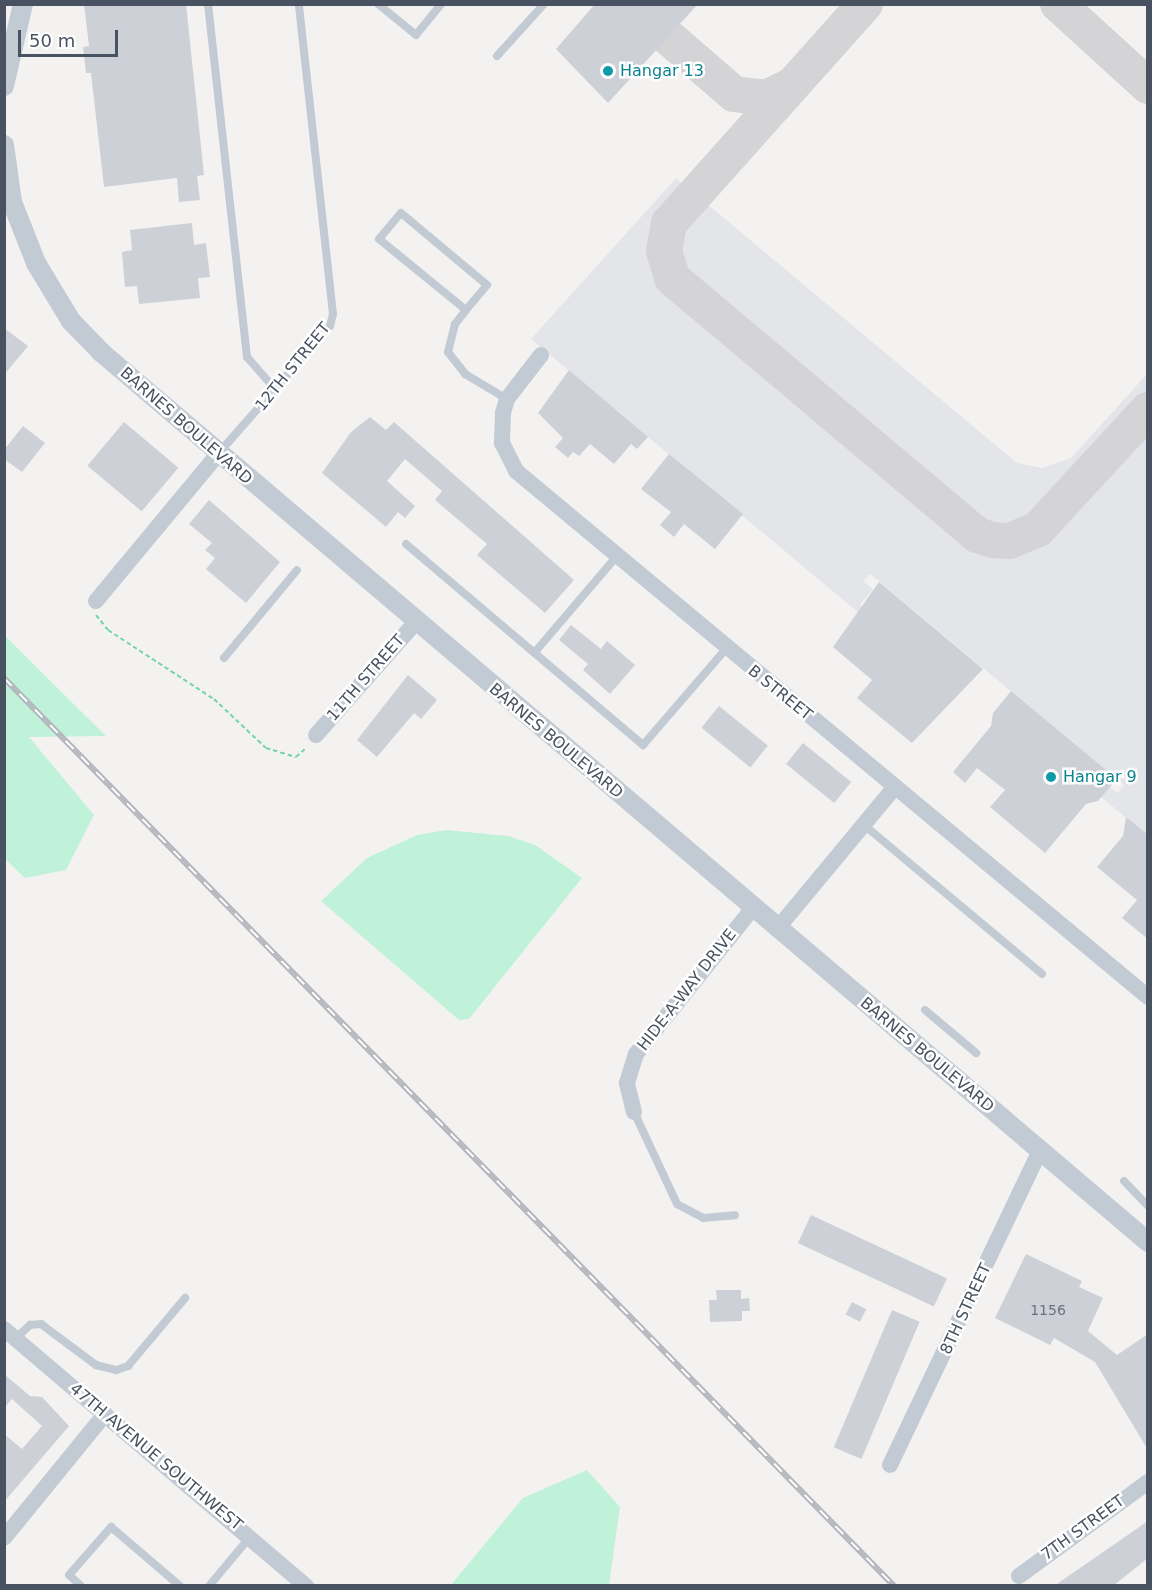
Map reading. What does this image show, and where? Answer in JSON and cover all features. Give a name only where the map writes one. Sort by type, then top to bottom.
[{"type":"street","points":[[4,86],[23,4]]},
{"type":"street","name":"BARNES BOULEVARD","points":[[4,145],[8,203],[36,263],[71,321],[218,454],[1148,1242]]},
{"type":"street","name":"B STREET","points":[[541,355],[507,399],[501,428],[506,458],[616,557],[1148,997]]},
{"type":"street","name":"12TH STREET","points":[[96,601],[218,454]]},
{"type":"street","name":"11TH STREET","points":[[316,735],[416,622]]},
{"type":"street","points":[[777,928],[895,787]]},
{"type":"street","name":"HIDE-A-WAY DRIVE","points":[[634,1112],[627,1083],[636,1054],[753,908]]},
{"type":"street","name":"8TH STREET","points":[[890,1465],[1040,1151]]},
{"type":"street","name":"47TH AVENUE SOUTHWEST","points":[[10,1334],[306,1586]]},
{"type":"street","points":[[4,1538],[105,1413]]},
{"type":"street","name":"7TH STREET","points":[[1019,1576],[1142,1486]]},
{"type":"lane","points":[[208,4],[247,357],[275,389]]},
{"type":"lane","name":"12TH STREET","points":[[218,454],[330,326],[334,299],[299,4]]},
{"type":"lane","points":[[378,4],[416,35],[441,4]]},
{"type":"lane","points":[[497,56],[544,4]]},
{"type":"lane","points":[[466,310],[379,238],[401,213],[487,285],[466,310],[448,339],[448,352],[465,374],[507,399]]},
{"type":"lane","points":[[406,544],[643,745],[726,649]]},
{"type":"lane","points":[[535,652],[616,557]]},
{"type":"lane","points":[[224,658],[297,570]]},
{"type":"lane","points":[[864,825],[1042,975]]},
{"type":"lane","points":[[925,1010],[976,1053]]},
{"type":"lane","points":[[634,1112],[677,1204],[703,1218],[735,1215]]},
{"type":"lane","points":[[1124,1181],[1148,1206]]},
{"type":"lane","points":[[10,1334],[30,1325],[41,1324],[96,1365],[116,1370],[128,1366],[185,1298]]},
{"type":"lane","points":[[81,1586],[69,1575],[111,1527],[180,1586]]},
{"type":"lane","points":[[209,1586],[250,1537]]},
{"type":"path","points":[[96,601],[95,613],[108,630],[214,699],[266,748],[296,757],[316,735]]},
{"type":"shaded area","points":[[676,178],[1017,463],[1042,468],[1071,458],[1147,374],[1147,835],[1101,797],[1110,787],[1118,793],[1124,785],[870,574],[863,581],[873,589],[861,603],[860,614],[531,339]]},
{"type":"green space","points":[[5,636],[106,736],[29,737],[94,815],[66,870],[25,878],[5,859]]},
{"type":"green space","points":[[446,830],[508,836],[535,845],[582,878],[469,1019],[459,1020],[321,901],[367,858],[417,835]]},
{"type":"green space","points":[[587,1470],[620,1507],[609,1585],[451,1585],[523,1498]]},
{"type":"building","points":[[84,4],[186,4],[204,175],[197,176],[200,200],[179,202],[177,178],[104,187],[91,73],[86,73],[83,47],[89,46]]},
{"type":"building","name":"Hangar 13","points":[[595,4],[698,4],[608,103],[556,49]]},
{"type":"building","points":[[192,223],[194,245],[206,243],[210,277],[198,278],[200,298],[139,304],[137,286],[125,287],[122,252],[132,250],[130,230]]},
{"type":"building","points":[[4,328],[28,346],[4,375]]},
{"type":"building","points":[[569,370],[648,437],[637,449],[631,444],[614,464],[590,444],[579,456],[573,452],[568,458],[555,447],[563,438],[538,413]]},
{"type":"building","points":[[370,417],[386,430],[394,422],[574,580],[545,613],[477,555],[487,544],[435,500],[442,491],[405,459],[387,481],[415,506],[405,518],[398,512],[386,527],[322,473],[351,432]]},
{"type":"building","points":[[124,422],[178,468],[142,511],[87,466]]},
{"type":"building","points":[[23,426],[45,443],[22,472],[4,459],[4,450]]},
{"type":"building","points":[[669,454],[743,514],[715,549],[684,524],[674,537],[660,525],[671,512],[641,489]]},
{"type":"building","points":[[209,500],[280,562],[246,603],[206,569],[215,558],[205,550],[212,543],[189,524]]},
{"type":"building","points":[[879,582],[983,669],[912,743],[857,698],[872,680],[833,647]]},
{"type":"building","points":[[571,625],[601,649],[607,641],[635,665],[610,694],[583,670],[588,664],[559,640]]},
{"type":"building","points":[[408,675],[437,700],[421,719],[414,713],[377,757],[357,740]]},
{"type":"building","name":"Hangar 9","points":[[1011,691],[1117,779],[1098,801],[1086,804],[1045,853],[990,807],[1005,790],[977,768],[965,783],[953,772],[991,726],[993,713]]},
{"type":"building","points":[[719,706],[768,746],[750,767],[701,728]]},
{"type":"building","points":[[803,743],[851,782],[834,803],[786,764]]},
{"type":"building","points":[[1126,817],[1148,835],[1148,939],[1122,918],[1137,900],[1097,867],[1123,836]]},
{"type":"building","points":[[811,1215],[947,1278],[934,1306],[798,1243]]},
{"type":"building","points":[[1026,1254],[1082,1281],[1079,1287],[1103,1298],[1088,1331],[1117,1355],[1148,1334],[1148,1450],[1095,1362],[1054,1338],[1050,1345],[995,1318]]},
{"type":"building","points":[[716,1290],[741,1290],[741,1299],[749,1298],[750,1311],[742,1311],[742,1321],[710,1322],[709,1300],[717,1300]]},
{"type":"building","points":[[852,1302],[866,1309],[860,1322],[846,1314]]},
{"type":"building","points":[[892,1310],[920,1322],[861,1459],[834,1447]]},
{"type":"building","points":[[4,1374],[30,1396],[42,1397],[69,1426],[4,1502],[4,1434],[22,1449],[42,1426],[12,1399],[4,1408]]},
{"type":"building","points":[[1148,1521],[1148,1558],[1113,1586],[1054,1586]]},
{"type":"taxiway","points":[[865,4],[669,223],[664,251],[672,278],[977,535],[992,540],[1010,541],[1038,529],[1148,410]]},
{"type":"taxiway","points":[[1058,4],[1148,86]]},
{"type":"taxiway","points":[[668,37],[734,94],[766,98],[791,86]]},
{"type":"railway","points":[[4,678],[894,1586]]},
{"type":"place","name":"Hangar 13","points":[[608,71]]},
{"type":"place","name":"Hangar 9","points":[[1051,777]]}]
